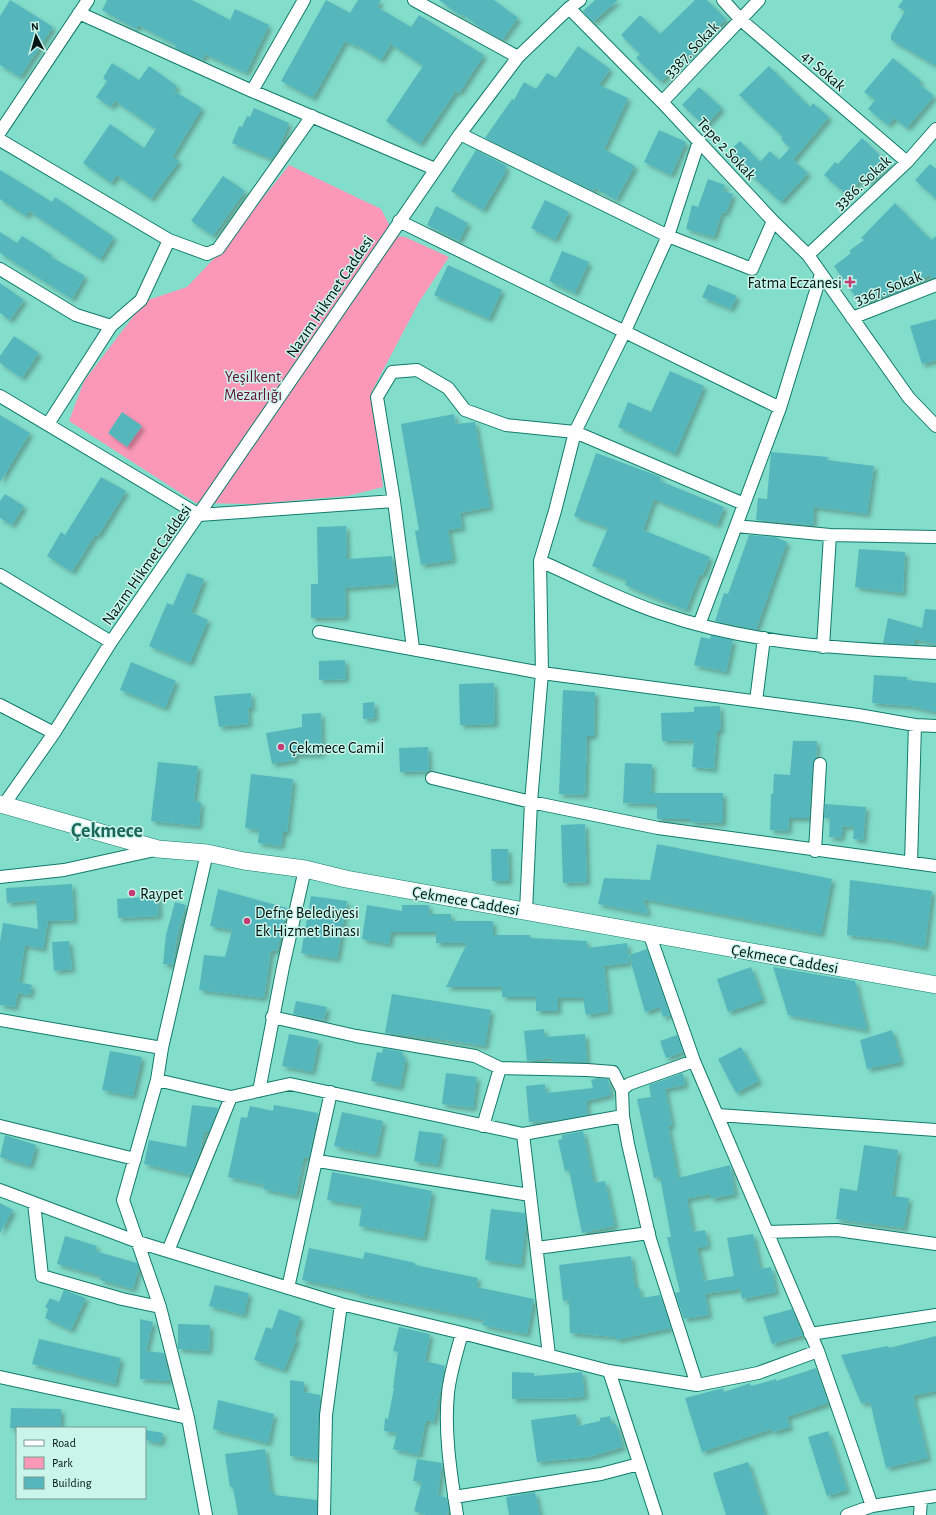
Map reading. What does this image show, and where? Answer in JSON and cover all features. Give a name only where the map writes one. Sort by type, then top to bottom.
[{"type":"main road","name":"Çekmece Caddesi","points":[[2,805],[158,849],[207,853],[305,869],[346,879],[936,985]]},
{"type":"street","points":[[0,132],[88,0]]},
{"type":"street","points":[[252,91],[304,0]]},
{"type":"street","points":[[414,0],[518,57]]},
{"type":"street","name":"Nazım Hikmet Caddesi","points":[[2,805],[54,733],[112,642],[460,134],[518,57],[568,8],[580,0]]},
{"type":"street","name":"41 Sokak","points":[[724,0],[741,20],[907,162]]},
{"type":"street","name":"3387. Sokak","points":[[662,102],[759,0]]},
{"type":"street","name":"Tepe 2 Sokak","points":[[568,8],[662,102],[773,221],[808,255],[909,398],[936,426]]},
{"type":"street","points":[[79,13],[252,91],[435,169]]},
{"type":"street","points":[[0,140],[169,240],[207,254],[218,249],[312,116]]},
{"type":"street","name":"3386. Sokak","points":[[808,255],[907,162],[936,129]]},
{"type":"street","points":[[460,134],[668,236],[752,268],[773,221]]},
{"type":"street","points":[[526,911],[531,802],[542,674],[540,561],[555,511],[575,432],[624,333],[668,236],[699,141]]},
{"type":"street","points":[[399,221],[624,333],[780,408]]},
{"type":"street","points":[[48,424],[111,326],[141,300],[169,240]]},
{"type":"street","points":[[0,269],[76,315],[111,326]]},
{"type":"street","points":[[699,625],[780,408],[821,274]]},
{"type":"street","name":"3367. Sokak","points":[[852,318],[936,285]]},
{"type":"street","points":[[413,648],[394,501],[377,397],[392,372],[417,370],[448,388],[465,410],[506,425],[575,432],[744,504]]},
{"type":"street","points":[[0,396],[199,514],[394,501]]},
{"type":"street","points":[[736,526],[830,535],[936,537]]},
{"type":"street","points":[[822,647],[830,535]]},
{"type":"street","points":[[540,561],[659,613],[720,631],[822,647],[936,654]]},
{"type":"street","points":[[0,575],[112,642]]},
{"type":"street","points":[[319,632],[413,648],[542,674],[756,701],[936,726]]},
{"type":"street","points":[[756,701],[764,638]]},
{"type":"street","points":[[0,704],[54,733]]},
{"type":"street","points":[[911,863],[915,724]]},
{"type":"street","points":[[816,851],[820,764]]},
{"type":"street","points":[[432,778],[531,802],[658,828],[816,851],[936,866]]},
{"type":"street","points":[[0,877],[64,870],[158,849]]},
{"type":"street","points":[[206,1515],[188,1418],[160,1307],[123,1200],[157,1080],[162,1048],[207,853]]},
{"type":"street","points":[[259,1091],[272,1017],[305,869]]},
{"type":"street","points":[[649,933],[694,1062],[818,1351],[872,1506]]},
{"type":"street","points":[[272,1017],[356,1036],[475,1056],[500,1068],[583,1069],[613,1072],[622,1090],[623,1116],[628,1144],[649,1233],[697,1385]]},
{"type":"street","points":[[0,1020],[162,1048]]},
{"type":"street","points":[[622,1090],[629,1084],[694,1062]]},
{"type":"street","points":[[484,1126],[500,1068]]},
{"type":"street","points":[[157,1080],[231,1097],[290,1084],[523,1134],[623,1116]]},
{"type":"street","points":[[288,1288],[318,1161],[331,1092]]},
{"type":"street","points":[[168,1251],[231,1097]]},
{"type":"street","points":[[718,1115],[936,1130]]},
{"type":"street","points":[[0,1126],[135,1159]]},
{"type":"street","points":[[523,1134],[549,1355]]},
{"type":"street","points":[[318,1161],[530,1195]]},
{"type":"street","points":[[0,1190],[138,1242],[341,1304],[462,1333],[608,1371],[697,1385],[758,1373],[818,1351]]},
{"type":"street","points":[[34,1203],[42,1276],[122,1299],[160,1307]]},
{"type":"street","points":[[768,1232],[837,1230],[936,1244]]},
{"type":"street","points":[[537,1248],[649,1233]]},
{"type":"street","points":[[324,1515],[326,1415],[341,1304]]},
{"type":"street","points":[[810,1334],[936,1315]]},
{"type":"street","points":[[458,1515],[454,1497],[447,1414],[448,1392],[462,1333]]},
{"type":"street","points":[[608,1371],[656,1515]]},
{"type":"street","points":[[0,1377],[188,1418]]},
{"type":"street","points":[[454,1497],[601,1474],[639,1464]]},
{"type":"street","points":[[847,1515],[872,1506],[936,1496]]},
{"type":"street","points":[[920,1515],[921,1498]]},
{"type":"green space","name":"Yeşilkent Mezarlığı","points":[[289,165],[381,209],[395,236],[405,237],[449,257],[419,302],[371,393],[383,487],[347,496],[253,504],[196,503],[69,421],[84,381],[145,301],[187,287],[221,251]]},
{"type":"building","points":[[10,0],[53,27],[20,77],[0,65],[0,16]]},
{"type":"building","points":[[107,0],[192,0],[230,20],[235,9],[269,25],[246,73],[205,54],[202,60],[175,48],[176,45],[138,25],[136,29],[102,10]]},
{"type":"building","points":[[326,0],[350,13],[358,0],[381,0],[377,7],[411,27],[419,15],[484,55],[459,93],[456,91],[420,144],[386,121],[423,66],[391,44],[381,60],[356,45],[355,46],[345,41],[313,98],[281,81]]},
{"type":"building","points":[[439,0],[494,0],[518,18],[502,40],[481,28],[462,14],[461,16]]},
{"type":"building","points":[[595,0],[618,0],[593,22],[583,11]]},
{"type":"building","points":[[695,0],[707,0],[726,19],[686,58],[685,56],[661,82],[636,58],[640,54],[621,35],[640,15],[660,34]]},
{"type":"building","points":[[903,0],[936,0],[936,66],[891,40],[891,35],[905,11],[898,7]]},
{"type":"building","points":[[578,46],[610,69],[599,85],[628,98],[604,149],[635,166],[616,200],[595,188],[593,191],[485,138],[512,99],[514,100],[524,82],[536,89],[547,73],[556,78]]},
{"type":"building","points":[[893,58],[921,81],[919,84],[934,96],[907,128],[894,118],[888,125],[868,109],[875,100],[864,92]]},
{"type":"building","points":[[112,63],[139,80],[149,66],[177,86],[174,91],[202,108],[173,156],[179,161],[151,199],[117,175],[111,183],[83,163],[110,124],[144,148],[156,129],[115,101],[111,107],[96,97],[107,81],[103,78]]},
{"type":"building","points":[[769,66],[810,107],[813,103],[829,117],[793,160],[808,173],[781,202],[742,167],[741,168],[727,153],[740,141],[760,162],[770,151],[779,160],[790,148],[781,139],[783,137],[739,95]]},
{"type":"building","points":[[699,87],[722,108],[705,126],[682,105]]},
{"type":"building","points":[[254,108],[289,123],[277,153],[272,159],[232,143],[239,126],[242,127],[247,116],[250,117]]},
{"type":"building","points":[[659,130],[686,142],[671,175],[644,162]]},
{"type":"building","points":[[862,138],[888,163],[870,182],[864,176],[847,195],[824,175],[835,162],[838,164]]},
{"type":"building","points":[[476,150],[507,166],[504,170],[506,171],[483,210],[451,191]]},
{"type":"building","points":[[930,164],[936,169],[936,199],[915,180]]},
{"type":"building","points":[[0,170],[52,202],[55,197],[114,237],[100,259],[29,211],[26,216],[0,199]]},
{"type":"building","points":[[223,176],[245,191],[213,236],[191,221]]},
{"type":"building","points":[[708,179],[725,185],[723,191],[733,194],[726,213],[722,212],[714,237],[686,229],[692,205],[698,207]]},
{"type":"building","points":[[545,200],[569,212],[555,240],[531,228]]},
{"type":"building","points":[[895,203],[931,240],[936,236],[936,278],[932,278],[929,275],[911,287],[877,298],[862,306],[834,266],[851,253],[849,251],[864,240],[861,238]]},
{"type":"building","points":[[436,206],[468,223],[459,241],[427,225]]},
{"type":"building","points":[[0,232],[17,243],[22,236],[52,255],[51,257],[85,276],[72,299],[0,253]]},
{"type":"building","points":[[562,251],[589,262],[575,293],[549,281]]},
{"type":"building","points":[[448,265],[502,290],[489,319],[434,295]]},
{"type":"building","points":[[0,283],[24,300],[10,320],[0,313]]},
{"type":"building","points":[[708,284],[737,296],[731,309],[702,297]]},
{"type":"building","points":[[936,319],[936,360],[922,364],[910,326]]},
{"type":"building","points":[[14,336],[39,353],[22,378],[0,363],[0,356]]},
{"type":"building","points":[[670,371],[704,386],[675,454],[618,427],[628,402],[651,412]]},
{"type":"building","points":[[122,412],[142,426],[127,447],[108,433]]},
{"type":"building","points":[[454,414],[456,424],[475,422],[490,507],[460,513],[462,528],[448,530],[453,560],[421,565],[415,531],[419,530],[401,424]]},
{"type":"building","points":[[0,415],[30,433],[0,482]]},
{"type":"building","points":[[771,452],[828,457],[827,460],[874,466],[867,514],[814,507],[813,525],[756,520],[758,498],[767,499]]},
{"type":"building","points":[[596,453],[661,477],[660,481],[724,507],[717,525],[654,499],[643,530],[710,557],[703,575],[700,574],[686,610],[625,585],[627,580],[592,566],[608,528],[574,516]]},
{"type":"building","points":[[101,477],[126,491],[98,536],[95,535],[72,572],[47,556],[61,532],[65,535]]},
{"type":"building","points":[[5,494],[24,506],[12,525],[0,518],[0,501]]},
{"type":"building","points":[[346,526],[347,559],[392,556],[395,584],[345,588],[346,617],[311,618],[311,584],[318,584],[317,527]]},
{"type":"building","points":[[749,535],[775,537],[787,542],[756,630],[715,621],[724,593],[728,594]]},
{"type":"building","points":[[859,549],[905,552],[903,593],[855,587]]},
{"type":"building","points":[[187,573],[204,579],[191,612],[208,620],[190,663],[149,646],[167,603],[173,605]]},
{"type":"building","points":[[925,609],[936,610],[936,644],[915,639],[915,645],[883,643],[888,618],[922,628]]},
{"type":"building","points":[[711,635],[733,640],[726,672],[694,665],[701,637],[710,639]]},
{"type":"building","points":[[345,660],[346,679],[319,680],[319,661]]},
{"type":"building","points":[[131,662],[176,681],[165,708],[120,690]]},
{"type":"building","points":[[874,675],[907,677],[907,680],[936,683],[936,712],[911,706],[872,703]]},
{"type":"building","points":[[494,683],[495,724],[460,725],[459,684]]},
{"type":"building","points":[[563,690],[595,692],[594,736],[587,736],[585,795],[559,794]]},
{"type":"building","points":[[251,693],[252,708],[248,708],[249,724],[219,727],[214,696]]},
{"type":"building","points":[[374,702],[375,718],[363,719],[363,703]]},
{"type":"building","points":[[720,706],[721,731],[717,731],[714,769],[692,767],[694,740],[662,741],[661,713],[694,712],[694,707]]},
{"type":"building","points":[[321,713],[322,754],[294,755],[295,760],[272,764],[266,733],[302,727],[302,714]]},
{"type":"building","points":[[793,741],[817,741],[816,758],[813,764],[809,818],[789,818],[788,831],[770,830],[771,794],[773,794],[774,774],[790,775]]},
{"type":"building","points":[[428,747],[429,771],[400,772],[399,748]]},
{"type":"building","points":[[158,762],[198,766],[194,801],[201,802],[199,826],[151,821]]},
{"type":"building","points":[[625,763],[652,764],[651,793],[723,793],[723,823],[690,822],[690,819],[657,819],[657,804],[623,803]]},
{"type":"building","points":[[251,774],[293,779],[287,832],[283,832],[281,846],[258,843],[259,830],[245,828]]},
{"type":"building","points":[[825,804],[866,807],[863,840],[853,839],[854,827],[843,826],[841,838],[829,837],[830,818],[824,818]]},
{"type":"building","points":[[585,824],[587,882],[563,883],[561,825]]},
{"type":"building","points":[[657,844],[832,879],[821,934],[644,899],[648,914],[598,904],[604,878],[650,880]]},
{"type":"building","points":[[491,849],[508,849],[509,881],[492,881]]},
{"type":"building","points":[[850,880],[932,891],[925,947],[890,940],[847,935]]},
{"type":"building","points":[[72,884],[74,920],[48,921],[43,949],[25,945],[19,982],[32,985],[30,995],[18,993],[15,1007],[0,1005],[0,942],[3,923],[38,929],[36,900],[7,903],[6,888]]},
{"type":"building","points":[[218,889],[287,908],[277,951],[271,950],[264,998],[199,990],[204,955],[225,957],[232,930],[210,926]]},
{"type":"building","points":[[158,896],[159,916],[118,918],[117,899]]},
{"type":"building","points":[[311,896],[347,901],[337,959],[301,953]]},
{"type":"building","points":[[175,902],[186,905],[177,937],[173,965],[163,964],[166,935]]},
{"type":"building","points":[[367,905],[402,911],[402,905],[429,905],[429,914],[451,914],[451,921],[493,921],[493,935],[530,935],[530,938],[587,941],[587,948],[627,943],[629,963],[604,966],[609,1011],[586,1015],[583,998],[558,998],[558,1011],[536,1011],[536,997],[502,997],[502,987],[446,987],[467,943],[436,943],[436,932],[391,932],[389,944],[362,939]]},
{"type":"building","points":[[69,941],[72,969],[54,971],[52,942]]},
{"type":"building","points":[[647,949],[670,1015],[663,1017],[660,1007],[645,1012],[629,955]]},
{"type":"building","points":[[751,967],[763,1000],[728,1012],[717,979]]},
{"type":"building","points":[[773,967],[855,981],[867,1030],[788,1015]]},
{"type":"building","points":[[392,994],[491,1010],[485,1046],[385,1033]]},
{"type":"building","points":[[296,1001],[327,1007],[324,1020],[293,1014]]},
{"type":"building","points":[[544,1029],[545,1037],[585,1034],[587,1062],[552,1062],[552,1058],[527,1061],[524,1031]]},
{"type":"building","points":[[892,1030],[901,1062],[867,1069],[860,1040]]},
{"type":"building","points":[[289,1034],[319,1040],[312,1072],[282,1066]]},
{"type":"building","points":[[677,1035],[683,1052],[666,1058],[660,1041]]},
{"type":"building","points":[[741,1047],[759,1081],[736,1093],[718,1059]]},
{"type":"building","points":[[383,1048],[403,1052],[402,1057],[406,1058],[400,1087],[371,1081],[377,1052],[382,1053]]},
{"type":"building","points":[[110,1051],[142,1057],[133,1096],[102,1090]]},
{"type":"building","points":[[446,1073],[477,1077],[473,1108],[442,1104]]},
{"type":"building","points":[[683,1073],[685,1085],[665,1089],[672,1125],[668,1126],[678,1178],[730,1165],[735,1194],[711,1199],[710,1194],[687,1199],[693,1232],[705,1230],[708,1246],[697,1248],[704,1281],[734,1276],[727,1238],[753,1234],[760,1269],[771,1267],[776,1292],[742,1299],[740,1289],[705,1294],[709,1315],[684,1319],[675,1293],[680,1292],[667,1237],[671,1237],[660,1177],[654,1178],[637,1099],[651,1097],[649,1085]]},
{"type":"building","points":[[598,1078],[608,1079],[611,1095],[586,1101],[588,1115],[560,1120],[529,1122],[526,1086],[545,1084],[546,1093],[593,1088],[591,1080]]},
{"type":"building","points":[[192,1105],[218,1108],[209,1132],[204,1131],[200,1152],[191,1175],[144,1164],[149,1140],[186,1147]]},
{"type":"building","points":[[274,1105],[318,1113],[309,1158],[304,1157],[296,1196],[263,1189],[264,1185],[228,1177],[241,1117],[247,1118],[250,1106],[273,1111]]},
{"type":"building","points":[[342,1112],[383,1121],[376,1155],[334,1146]]},
{"type":"building","points":[[419,1131],[443,1134],[438,1165],[414,1161]]},
{"type":"building","points":[[583,1131],[594,1183],[605,1181],[615,1226],[582,1233],[569,1170],[565,1171],[558,1140],[562,1139],[562,1135]]},
{"type":"building","points":[[5,1135],[36,1145],[30,1166],[0,1157]]},
{"type":"building","points":[[864,1145],[898,1150],[892,1196],[909,1198],[904,1228],[836,1219],[840,1188],[857,1191]]},
{"type":"building","points":[[332,1172],[432,1191],[424,1238],[359,1226],[362,1206],[327,1200]]},
{"type":"building","points":[[0,1203],[13,1210],[0,1233]]},
{"type":"building","points":[[491,1209],[525,1213],[526,1224],[521,1265],[485,1260]]},
{"type":"building","points":[[65,1236],[97,1246],[95,1251],[137,1263],[139,1268],[133,1289],[100,1280],[101,1276],[57,1264]]},
{"type":"building","points":[[309,1248],[363,1259],[365,1252],[415,1263],[415,1265],[478,1278],[476,1287],[534,1299],[527,1334],[482,1325],[484,1320],[302,1280]]},
{"type":"building","points":[[631,1256],[635,1287],[639,1287],[641,1298],[660,1295],[671,1328],[616,1340],[615,1337],[570,1333],[569,1300],[563,1301],[559,1265]]},
{"type":"building","points":[[215,1285],[249,1293],[244,1315],[209,1306]]},
{"type":"building","points":[[64,1290],[86,1298],[71,1330],[45,1318],[48,1309],[45,1307],[50,1298],[59,1302]]},
{"type":"building","points":[[279,1309],[301,1317],[294,1337],[297,1338],[284,1370],[254,1360],[266,1327],[272,1329]]},
{"type":"building","points":[[792,1309],[803,1335],[772,1344],[763,1317]]},
{"type":"building","points":[[140,1319],[153,1322],[146,1351],[164,1353],[170,1381],[140,1379]]},
{"type":"building","points":[[178,1324],[210,1325],[209,1351],[178,1349]]},
{"type":"building","points":[[399,1327],[430,1334],[425,1361],[445,1366],[434,1422],[426,1420],[419,1455],[393,1449],[397,1433],[384,1431],[385,1418],[388,1419],[394,1388],[398,1352],[393,1351]]},
{"type":"building","points":[[936,1336],[936,1391],[913,1396],[928,1458],[886,1468],[870,1402],[861,1403],[841,1355],[888,1346],[889,1348]]},
{"type":"building","points":[[39,1339],[121,1358],[115,1384],[32,1364]]},
{"type":"building","points":[[816,1368],[828,1403],[787,1417],[790,1427],[773,1432],[772,1429],[702,1452],[685,1398],[723,1388],[724,1392],[750,1383],[751,1386],[776,1379],[776,1381]]},
{"type":"building","points":[[512,1372],[534,1373],[534,1376],[582,1372],[585,1396],[574,1398],[512,1399]]},
{"type":"building","points":[[290,1380],[304,1382],[304,1392],[320,1395],[318,1460],[290,1456]]},
{"type":"building","points":[[218,1400],[274,1414],[268,1443],[213,1429]]},
{"type":"building","points":[[11,1408],[61,1409],[61,1427],[10,1428]]},
{"type":"building","points":[[576,1414],[578,1426],[600,1421],[600,1418],[610,1416],[612,1425],[616,1424],[623,1447],[589,1457],[537,1462],[531,1420]]},
{"type":"building","points":[[146,1430],[163,1433],[161,1443],[146,1440]]},
{"type":"building","points":[[828,1431],[847,1490],[827,1496],[808,1437]]},
{"type":"building","points":[[265,1449],[271,1492],[274,1492],[274,1495],[317,1500],[317,1515],[238,1515],[233,1487],[230,1487],[225,1454]]},
{"type":"building","points":[[417,1459],[442,1463],[438,1495],[447,1498],[449,1510],[447,1515],[426,1515],[414,1511],[422,1482],[413,1481]]},
{"type":"building","points":[[748,1462],[765,1515],[726,1515],[713,1473]]},
{"type":"building","points":[[535,1492],[540,1515],[509,1515],[506,1497]]},
{"type":"place","name":"Fatma Eczanesi","points":[[850,282]]},
{"type":"place","name":"Çekmece Camiİ","points":[[281,747]]},
{"type":"place","name":"Raypet","points":[[132,893]]},
{"type":"place","name":"Defne Belediyesi Ek Hizmet Binası","points":[[247,921]]},
{"type":"district","name":"Çekmece","points":[[107,830]]}]
